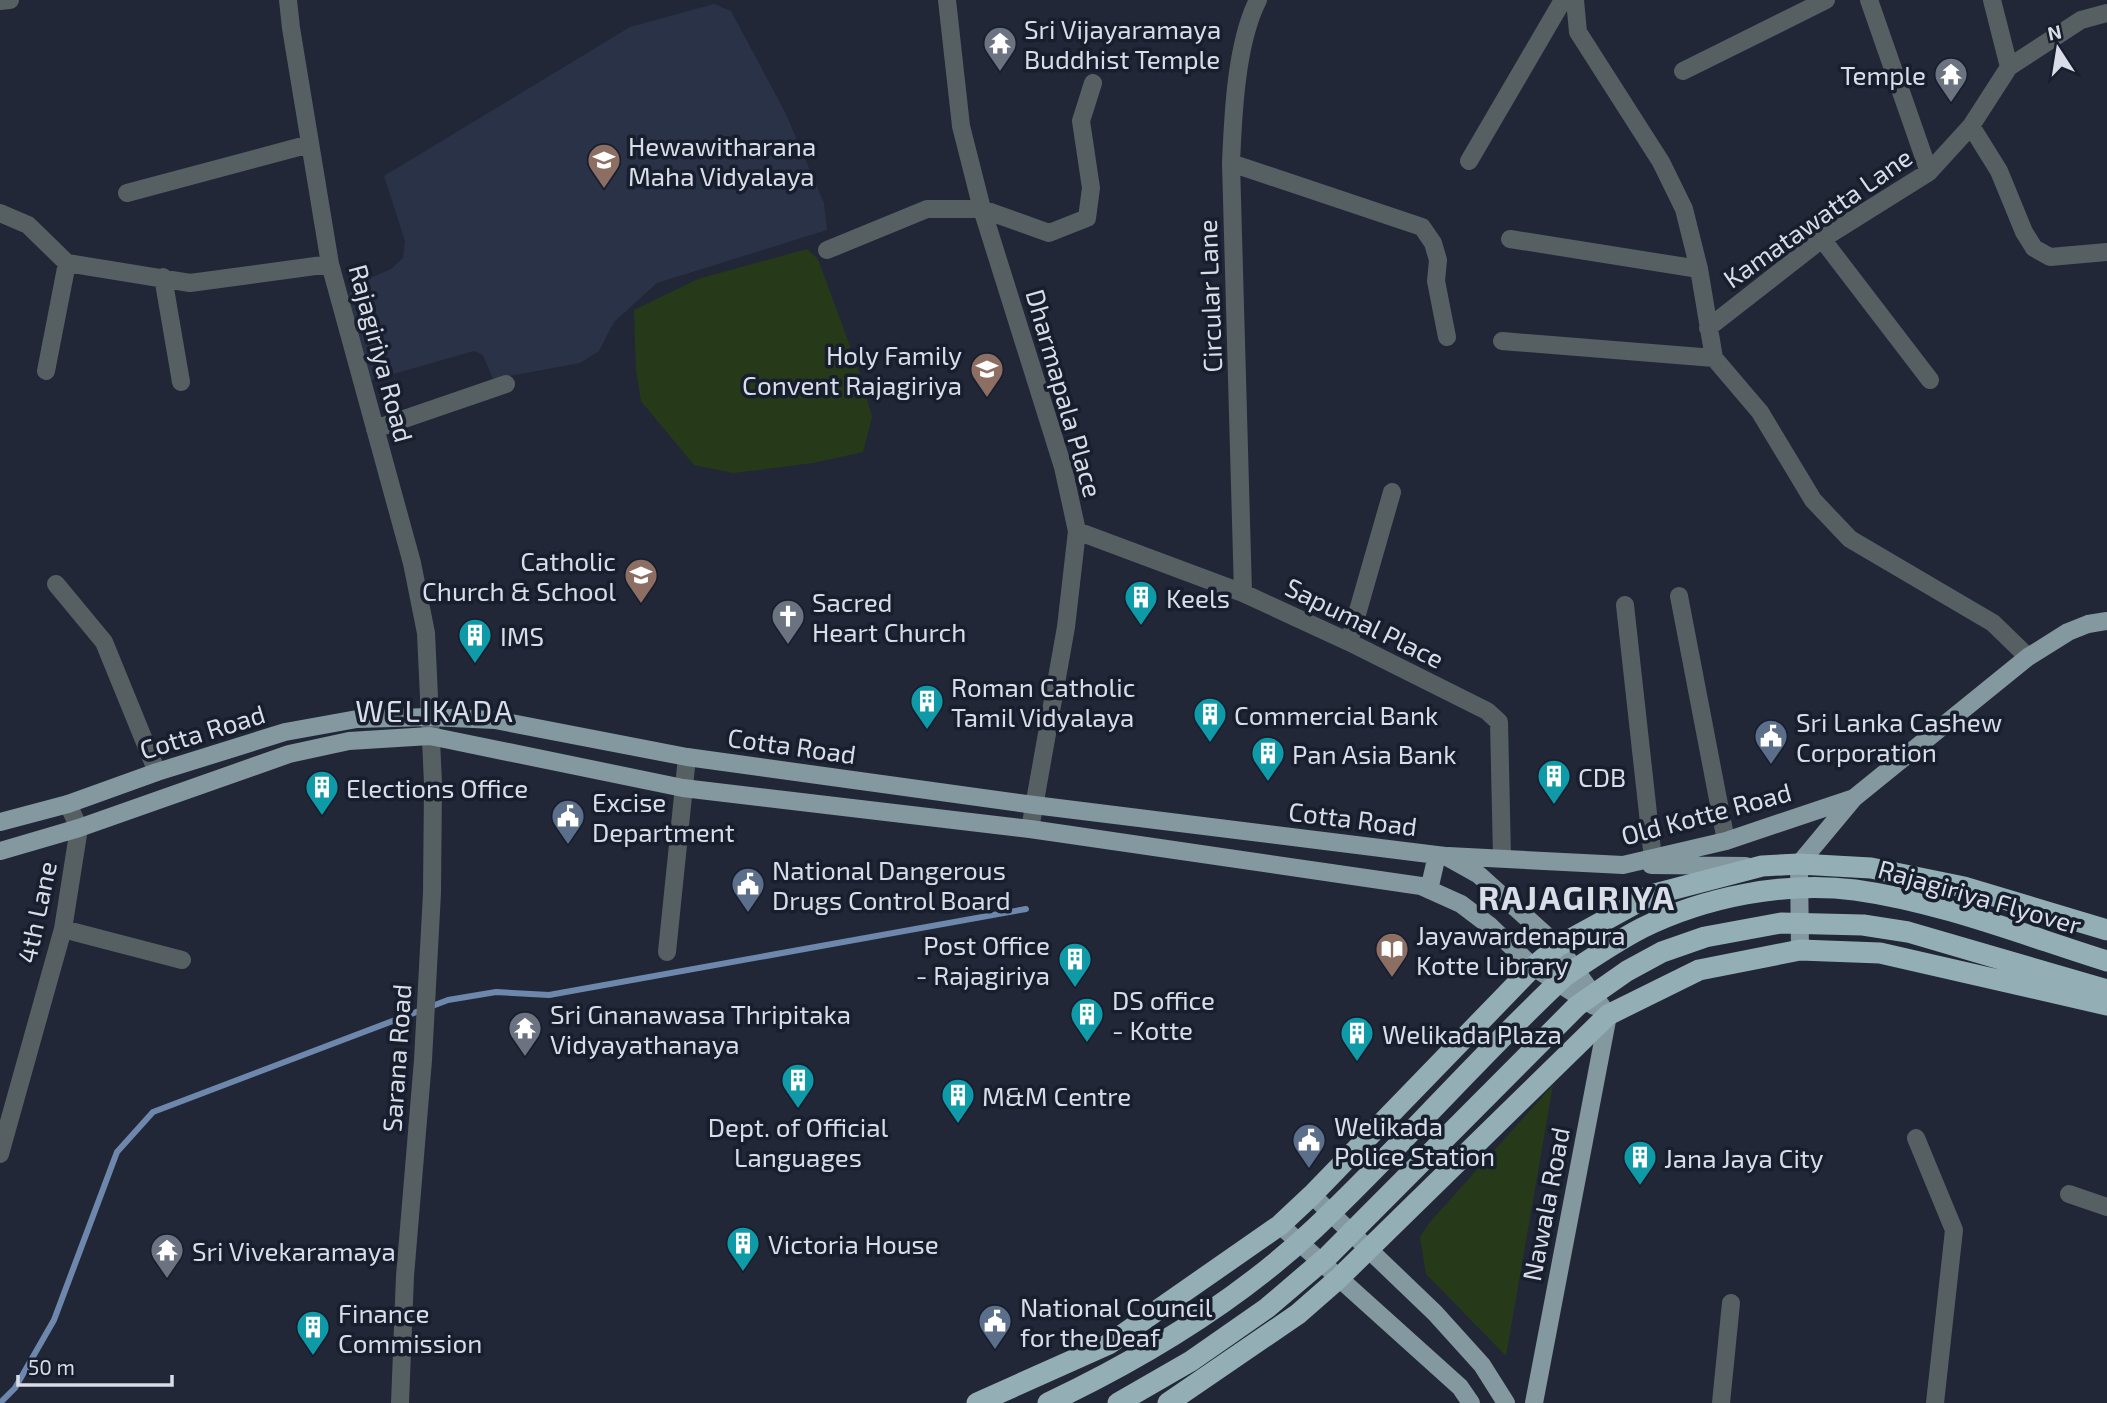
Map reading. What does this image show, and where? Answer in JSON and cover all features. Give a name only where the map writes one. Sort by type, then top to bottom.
[{"type":"highway","points":[[1109,1344],[1280,1225],[1533,967],[1558,946],[1651,895],[1762,866],[1799,864],[1871,868],[1964,887],[2107,930]]},
{"type":"highway","name":"Rajagiriya Flyover","points":[[1048,1403],[1095,1381],[1193,1322],[1257,1276],[1313,1230],[1565,976],[1609,946],[1671,916],[1717,901],[1758,893],[1827,888],[1853,890],[1930,905],[2107,961]]},
{"type":"highway","name":"Rajagiriya Flyover","points":[[1118,1403],[1191,1361],[1267,1308],[1328,1256],[1568,1014],[1627,971],[1662,952],[1705,937],[1781,923],[1863,925],[1908,932],[2107,990]]},
{"type":"highway","points":[[1165,1403],[1298,1314],[1338,1279],[1608,1015],[1699,970],[1800,950],[1880,953],[2107,1005]]},
{"type":"highway","points":[[977,1403],[1109,1344],[1191,1312],[1205,1309],[1220,1315],[1226,1331],[1224,1340],[1165,1403]]},
{"type":"main road","name":"Old Kotte Road","points":[[1799,864],[1854,798],[2028,657],[2068,632],[2088,624],[2107,621]]},
{"type":"main road","name":"Cotta Road","points":[[0,822],[68,804],[157,772],[285,733],[357,719],[430,717],[495,720],[687,757],[1034,805],[1441,855],[1479,875],[1558,946],[1608,1015]]},
{"type":"main road","name":"Cotta Road","points":[[0,851],[79,828],[289,754],[349,741],[430,736],[684,788],[1030,829],[1421,886],[1461,904],[1490,926],[1533,967],[1608,1015]]},
{"type":"main road","name":"Old Kotte Road","points":[[1441,855],[1623,865],[1726,841],[1854,798]]},
{"type":"main road","points":[[1429,890],[1441,855]]},
{"type":"main road","points":[[1799,864],[1800,950]]},
{"type":"main road","points":[[1623,865],[1762,866]]},
{"type":"main road","name":"Nawala Road","points":[[1534,1403],[1608,1015]]},
{"type":"main road","points":[[1312,1195],[1435,1313],[1475,1356],[1506,1403]]},
{"type":"main road","points":[[1280,1225],[1460,1387],[1471,1403]]},
{"type":"street","points":[[0,1],[10,0]]},
{"type":"street","name":"Rajagiriya Road","points":[[288,0],[330,264],[412,563],[426,633],[430,717]]},
{"type":"street","name":"Dharmapala Place","points":[[947,0],[961,126],[982,209],[1063,467],[1077,531],[1052,716],[1030,829]]},
{"type":"street","name":"Circular Lane","points":[[1243,593],[1231,163],[1233,104],[1250,16],[1258,0]]},
{"type":"street","points":[[1469,161],[1563,0]]},
{"type":"street","points":[[1575,0],[1578,32],[1661,162],[1685,209],[1699,269],[1714,358],[1760,412],[1813,500],[1850,539],[1993,623],[2028,657]]},
{"type":"street","points":[[1683,71],[1826,0]]},
{"type":"street","points":[[1869,0],[1929,173]]},
{"type":"street","points":[[1992,0],[2009,67]]},
{"type":"street","name":"Kamatawatta Lane","points":[[1708,328],[1822,239],[1929,173],[1971,126],[2009,67],[2081,20],[2107,13]]},
{"type":"street","points":[[827,250],[927,209],[982,209],[1049,233],[1087,218],[1091,188],[1081,121],[1093,83]]},
{"type":"street","points":[[1971,126],[1999,171],[2024,232],[2034,248],[2050,257],[2107,252]]},
{"type":"street","points":[[127,193],[310,144]]},
{"type":"street","points":[[1231,163],[1422,227],[1433,243],[1438,260],[1436,281],[1447,337]]},
{"type":"street","points":[[0,213],[28,225],[67,263],[190,283],[330,264]]},
{"type":"street","points":[[1510,239],[1699,269]]},
{"type":"street","points":[[1822,239],[1930,380]]},
{"type":"street","points":[[46,371],[67,263]]},
{"type":"street","points":[[163,277],[181,382]]},
{"type":"street","points":[[1503,341],[1714,358]]},
{"type":"street","points":[[375,429],[506,384]]},
{"type":"street","points":[[1349,642],[1392,492]]},
{"type":"street","name":"Sapumal Place","points":[[1077,531],[1243,593],[1487,711],[1499,722],[1502,857]]},
{"type":"street","points":[[56,584],[104,642],[157,772]]},
{"type":"street","points":[[1679,596],[1726,841]]},
{"type":"street","points":[[1625,605],[1653,859]]},
{"type":"street","name":"Sarana Road","points":[[400,1403],[405,1276],[428,979],[433,811],[430,717]]},
{"type":"street","points":[[246,744],[254,767]]},
{"type":"street","points":[[667,952],[687,757]]},
{"type":"street","points":[[68,804],[79,828]]},
{"type":"street","name":"4th Lane","points":[[0,1154],[63,929],[79,828]]},
{"type":"street","points":[[63,929],[182,960]]},
{"type":"street","points":[[1916,1138],[1955,1230],[1935,1403]]},
{"type":"street","points":[[2069,1194],[2107,1207]]},
{"type":"street","points":[[1721,1403],[1731,1303]]},
{"type":"shaded area","name":"Hewawitharana Maha Vidyalaya","points":[[714,4],[731,11],[785,112],[824,203],[827,230],[657,283],[614,322],[599,351],[580,363],[493,379],[483,355],[474,351],[369,381],[348,296],[354,285],[391,269],[403,258],[405,241],[384,176],[630,27]]},
{"type":"green space","points":[[807,249],[818,259],[859,371],[872,417],[863,452],[813,463],[733,473],[694,465],[641,401],[636,370],[634,310],[698,279]]},
{"type":"green space","points":[[1553,1085],[1506,1356],[1426,1274],[1420,1237],[1430,1222]]},
{"type":"waterway","points":[[0,1403],[15,1388],[54,1320],[117,1152],[153,1112],[448,1000],[496,992],[549,995],[1026,909]]},
{"type":"place","name":"Sri Vijayaramaya Buddhist Temple","points":[[1000,73]]},
{"type":"place","name":"Temple","points":[[1951,104]]},
{"type":"place","name":"Hewawitharana Maha Vidyalaya","points":[[604,190]]},
{"type":"place","name":"Holy Family Convent Rajagiriya","points":[[987,399]]},
{"type":"place","name":"Catholic Church & School","points":[[641,605]]},
{"type":"place","name":"Keels","points":[[1141,627]]},
{"type":"place","name":"Sacred Heart Church","points":[[788,646]]},
{"type":"place","name":"IMS","points":[[475,665]]},
{"type":"place","name":"Roman Catholic Tamil Vidyalaya","points":[[927,731]]},
{"type":"place","name":"Commercial Bank","points":[[1210,744]]},
{"type":"place","name":"Sri Lanka Cashew Corporation","points":[[1771,766]]},
{"type":"place","name":"Pan Asia Bank","points":[[1268,783]]},
{"type":"place","name":"CDB","points":[[1554,806]]},
{"type":"place","name":"Elections Office","points":[[322,817]]},
{"type":"place","name":"Excise Department","points":[[568,846]]},
{"type":"place","name":"National Dangerous Drugs Control Board","points":[[748,914]]},
{"type":"place","name":"Jayawardenapura Kotte Library","points":[[1392,979]]},
{"type":"place","name":"Post Office - Rajagiriya","points":[[1075,989]]},
{"type":"place","name":"DS office - Kotte","points":[[1087,1044]]},
{"type":"place","name":"Sri Gnanawasa Thripitaka Vidyayathanaya","points":[[525,1058]]},
{"type":"place","name":"Welikada Plaza","points":[[1357,1063]]},
{"type":"place","name":"Dept. of Official Languages","points":[[798,1110]]},
{"type":"place","name":"M&M Centre","points":[[958,1125]]},
{"type":"place","name":"Welikada Police Station","points":[[1309,1170]]},
{"type":"place","name":"Jana Jaya City","points":[[1640,1187]]},
{"type":"place","name":"Victoria House","points":[[743,1273]]},
{"type":"place","name":"Sri Vivekaramaya","points":[[167,1280]]},
{"type":"place","name":"National Council for the Deaf","points":[[995,1351]]},
{"type":"place","name":"Finance Commission","points":[[313,1357]]},
{"type":"district","name":"WELIKADA","points":[[435,710]]},
{"type":"district","name":"RAJAGIRIYA","points":[[1577,897]]}]
